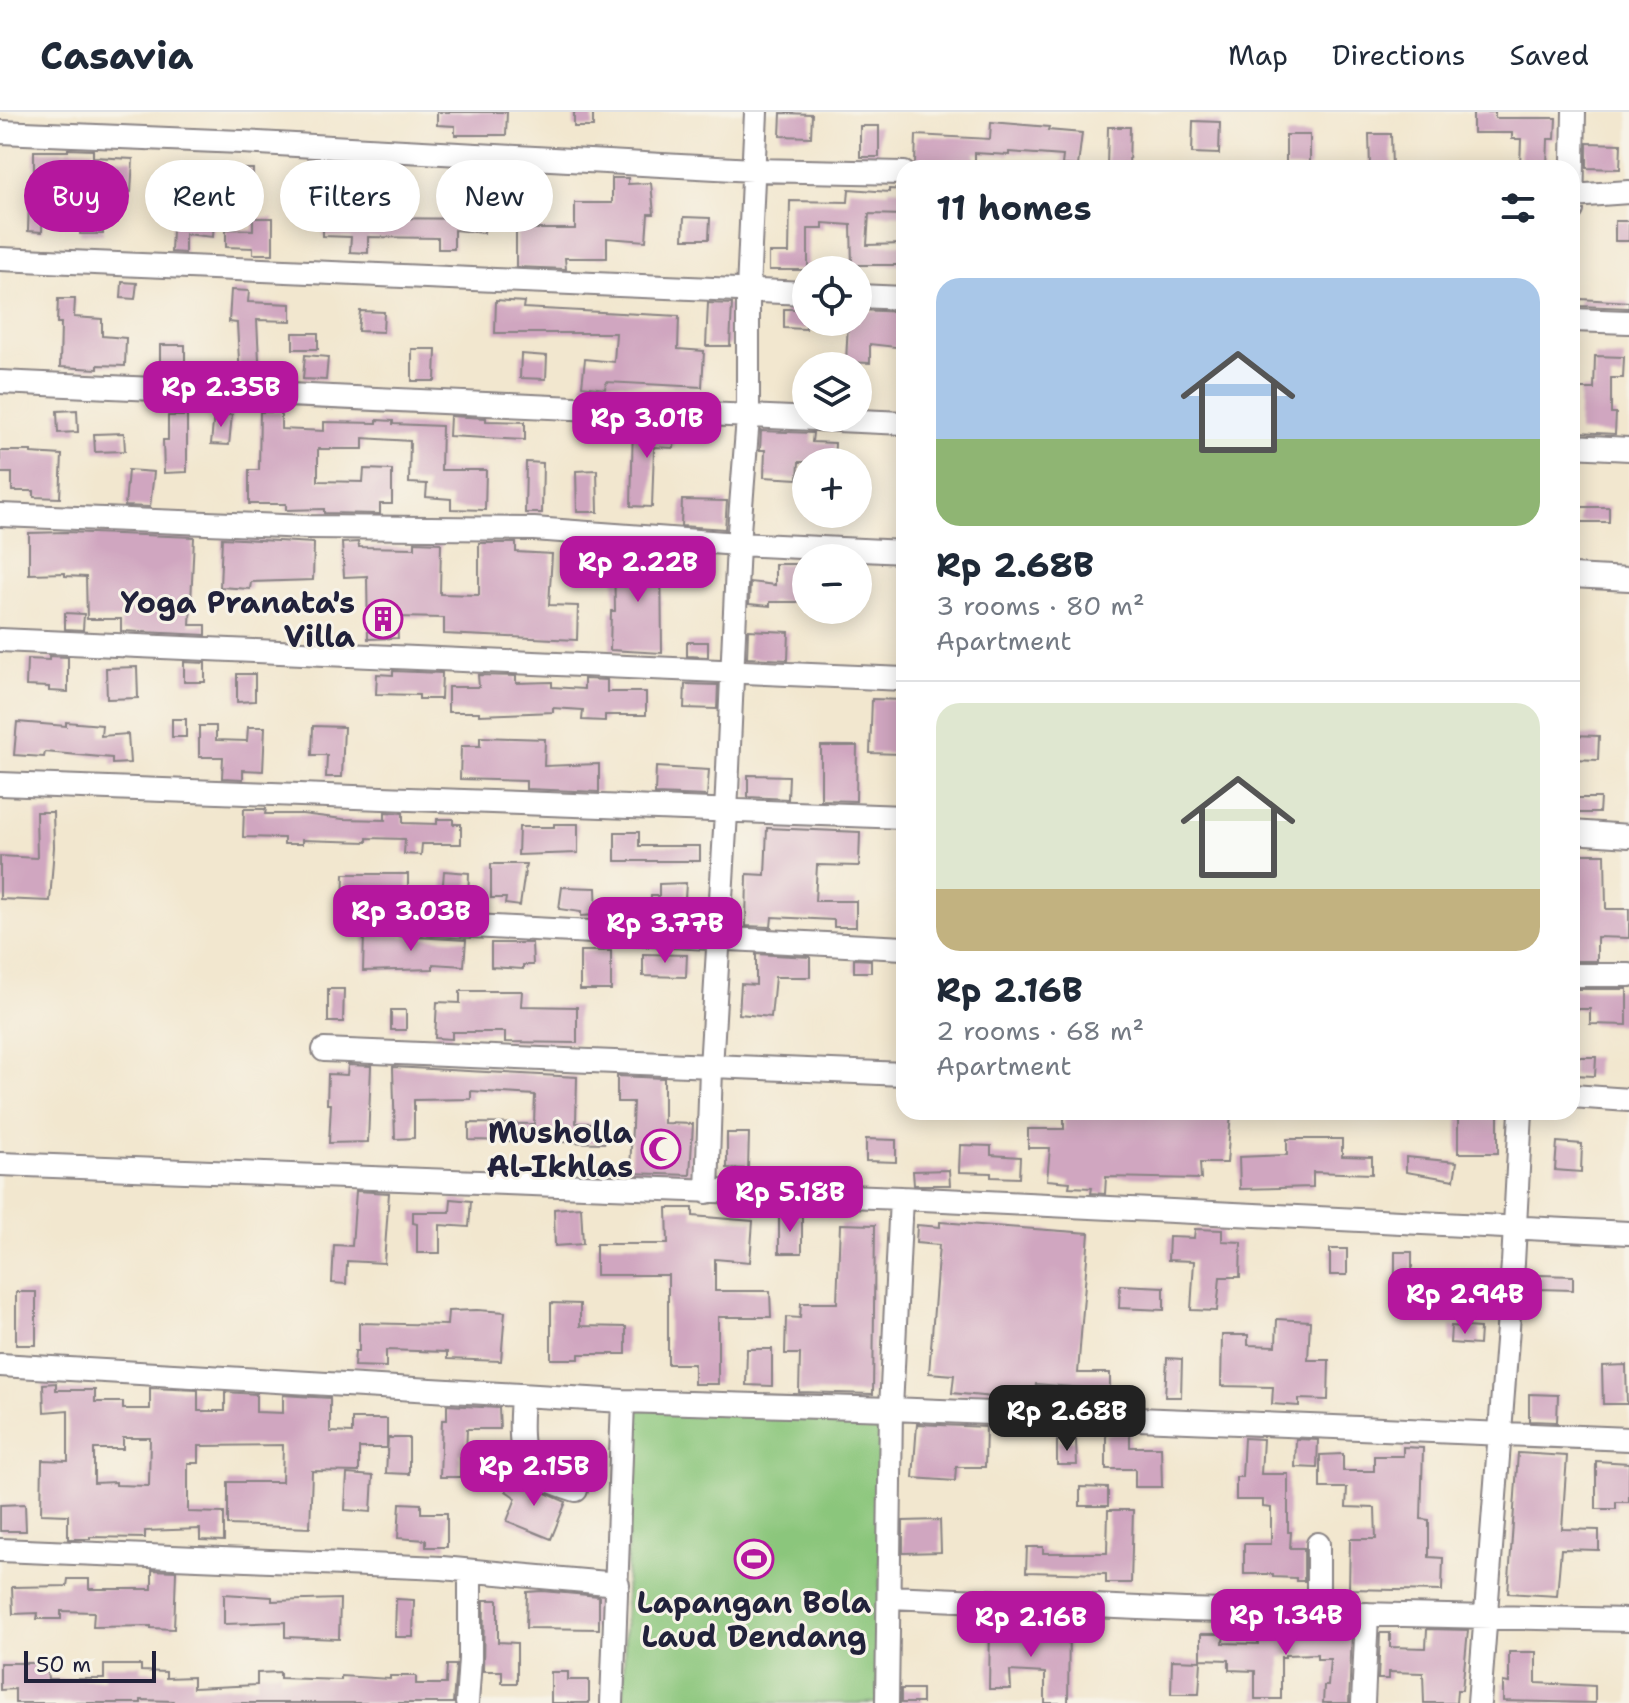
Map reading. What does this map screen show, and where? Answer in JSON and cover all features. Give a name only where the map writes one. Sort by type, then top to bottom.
[{"type":"street","points":[[707,1192],[738,544],[748,418],[748,291],[756,112]]},
{"type":"street","points":[[1573,160],[1574,112]]},
{"type":"street","points":[[0,132],[753,170],[896,173]]},
{"type":"street","points":[[1580,195],[1629,192]]},
{"type":"street","points":[[0,259],[792,293]]},
{"type":"street","points":[[872,297],[896,298]]},
{"type":"street","points":[[1580,320],[1629,322]]},
{"type":"street","points":[[0,382],[896,423]]},
{"type":"street","points":[[1580,446],[1629,449]]},
{"type":"street","points":[[0,515],[308,527],[534,529],[896,552]]},
{"type":"street","points":[[1580,576],[1629,579]]},
{"type":"street","points":[[0,640],[896,679]]},
{"type":"street","points":[[0,784],[726,813],[896,817]]},
{"type":"street","points":[[1580,833],[1629,836]]},
{"type":"street","points":[[355,920],[896,948]]},
{"type":"street","points":[[1580,975],[1629,975]]},
{"type":"street","points":[[324,1050],[896,1074]]},
{"type":"street","points":[[1580,1097],[1629,1100]]},
{"type":"street","points":[[1479,1703],[1521,1120]]},
{"type":"street","points":[[0,1164],[901,1198],[1629,1233]]},
{"type":"street","points":[[887,1703],[891,1409],[901,1198]]},
{"type":"street","points":[[0,1365],[623,1401],[1629,1439]]},
{"type":"street","points":[[522,1395],[521,1439],[524,1453],[538,1474],[576,1490]]},
{"type":"street","points":[[612,1703],[623,1401]]},
{"type":"street","points":[[1318,1544],[1318,1613]]},
{"type":"street","points":[[0,1550],[255,1559],[470,1571],[618,1584]]},
{"type":"street","points":[[467,1703],[470,1571]]},
{"type":"street","points":[[890,1597],[1185,1610],[1629,1620]]},
{"type":"street","points":[[1363,1703],[1367,1614]]},
{"type":"green space","name":"Lapangan Bola Laud Dendang","points":[[631,1409],[884,1415],[877,1703],[623,1703]]},
{"type":"building","points":[[437,112],[507,112],[506,135],[455,135],[455,126],[437,125]]},
{"type":"building","points":[[574,112],[593,112],[593,127],[574,127]]},
{"type":"building","points":[[1473,112],[1495,112],[1495,118],[1556,118],[1555,139],[1548,139],[1547,160],[1520,160],[1521,139],[1512,139],[1512,133],[1473,133]]},
{"type":"building","points":[[781,113],[812,114],[811,137],[780,136]]},
{"type":"building","points":[[1193,121],[1220,122],[1219,154],[1192,153]]},
{"type":"building","points":[[991,122],[1082,133],[1079,160],[1009,152],[1009,155],[975,153],[975,160],[915,160],[916,135],[990,139]]},
{"type":"building","points":[[860,126],[879,126],[879,157],[860,157]]},
{"type":"building","points":[[1108,127],[1130,127],[1129,160],[1107,160]]},
{"type":"building","points":[[1369,134],[1391,134],[1392,160],[1370,160]]},
{"type":"building","points":[[1286,135],[1310,135],[1310,160],[1286,160]]},
{"type":"building","points":[[1587,143],[1621,144],[1620,169],[1587,168]]},
{"type":"building","points":[[93,150],[93,157],[133,159],[131,192],[129,160],[34,160],[34,151]]},
{"type":"building","points":[[612,178],[628,178],[628,184],[651,183],[654,214],[648,214],[646,241],[607,238],[607,258],[565,258],[566,269],[516,267],[516,232],[575,229],[575,203],[612,203]]},
{"type":"building","points":[[849,189],[889,192],[889,189],[896,189],[896,215],[869,214],[867,245],[896,244],[896,265],[872,265],[872,256],[852,256],[851,225],[823,223],[823,229],[808,229],[808,256],[792,256],[792,270],[769,270],[769,253],[789,253],[790,201],[848,202]]},
{"type":"building","points":[[684,217],[710,218],[709,239],[683,239]]},
{"type":"building","points":[[264,218],[273,218],[273,254],[253,254],[253,248],[226,247],[226,232],[264,232]]},
{"type":"building","points":[[420,218],[436,219],[436,232],[454,232],[454,249],[438,249],[438,238],[368,237],[368,253],[350,252],[351,237],[323,236],[323,232],[420,232]]},
{"type":"building","points":[[1615,221],[1629,221],[1629,241],[1615,241]]},
{"type":"building","points":[[80,232],[103,232],[103,234]]},
{"type":"building","points":[[172,232],[213,232],[213,237],[185,234],[185,253],[171,252]]},
{"type":"building","points":[[122,282],[137,283],[135,299],[121,298]]},
{"type":"building","points":[[231,290],[249,291],[248,302],[291,304],[291,321],[257,320],[260,380],[240,379],[237,323],[229,322]]},
{"type":"building","points":[[58,299],[75,299],[74,317],[102,319],[102,336],[126,338],[125,366],[98,365],[98,369],[60,367]]},
{"type":"building","points":[[1580,299],[1629,302],[1629,308],[1580,306]]},
{"type":"building","points":[[496,300],[524,302],[523,308],[679,316],[678,349],[704,351],[702,387],[606,382],[605,389],[582,386],[585,359],[614,362],[616,333],[495,333]]},
{"type":"building","points":[[708,303],[732,304],[730,346],[706,346]]},
{"type":"building","points":[[784,309],[792,309],[792,328],[784,328]]},
{"type":"building","points":[[360,311],[384,312],[383,332],[358,331]]},
{"type":"building","points":[[872,311],[896,312],[896,347],[870,344],[870,352],[846,352],[847,336],[872,336]]},
{"type":"building","points":[[293,333],[318,333],[318,349],[293,349]]},
{"type":"building","points":[[160,345],[185,345],[185,371],[160,371]]},
{"type":"building","points":[[412,349],[436,349],[435,381],[412,381]]},
{"type":"building","points":[[521,354],[547,356],[546,379],[520,378]]},
{"type":"building","points":[[305,355],[328,357],[326,380],[303,379]]},
{"type":"building","points":[[1595,356],[1624,357],[1623,378],[1611,378],[1611,413],[1616,413],[1615,434],[1580,432],[1580,389],[1594,389]]},
{"type":"building","points":[[77,410],[78,432],[58,433],[57,411]]},
{"type":"building","points":[[260,412],[281,412],[281,429],[324,431],[324,422],[377,423],[377,420],[393,421],[393,424],[442,426],[441,470],[486,470],[485,510],[451,509],[451,499],[426,497],[427,484],[409,483],[410,441],[363,438],[363,449],[318,449],[318,481],[363,482],[364,469],[392,470],[392,504],[380,504],[380,514],[324,513],[324,509],[286,510],[286,504],[249,504],[249,470],[259,470]]},
{"type":"building","points":[[214,413],[232,415],[229,445],[211,444]]},
{"type":"building","points":[[168,416],[187,416],[187,472],[164,473],[163,440],[168,440]]},
{"type":"building","points":[[450,416],[525,422],[525,440],[449,436]]},
{"type":"building","points":[[633,425],[675,427],[674,448],[654,447],[652,507],[631,506]]},
{"type":"building","points":[[761,431],[813,433],[812,442],[835,443],[835,448],[792,448],[792,479],[764,477],[765,450],[760,450]]},
{"type":"building","points":[[124,433],[125,451],[95,452],[94,434]]},
{"type":"building","points":[[0,451],[62,455],[60,498],[34,497],[34,491],[12,491],[12,473],[0,473]]},
{"type":"building","points":[[526,462],[543,463],[542,513],[525,513]]},
{"type":"building","points":[[128,470],[154,472],[150,507],[125,506]]},
{"type":"building","points":[[597,470],[598,512],[577,512],[576,471]]},
{"type":"building","points":[[682,500],[727,501],[725,529],[681,526]]},
{"type":"building","points":[[1580,507],[1609,507],[1609,522],[1580,522]]},
{"type":"building","points":[[29,533],[194,537],[190,625],[206,625],[206,635],[121,631],[121,619],[87,619],[86,577],[65,576],[65,573],[29,574]]},
{"type":"building","points":[[222,538],[314,543],[313,580],[251,582],[250,589],[220,587]]},
{"type":"building","points":[[358,542],[359,547],[415,548],[415,542],[441,543],[440,594],[479,595],[479,543],[516,543],[516,552],[552,554],[549,605],[578,606],[577,640],[444,634],[444,618],[397,617],[398,638],[368,639],[367,576],[344,577],[342,543]]},
{"type":"building","points":[[641,551],[661,552],[662,653],[610,650],[611,611],[615,611],[614,557],[641,557]]},
{"type":"building","points":[[775,564],[792,564],[792,602],[770,602],[770,606],[749,604],[750,582],[775,585]]},
{"type":"building","points":[[65,613],[84,614],[83,630],[65,629]]},
{"type":"building","points":[[748,630],[789,632],[788,660],[747,658]]},
{"type":"building","points":[[687,642],[708,642],[708,657],[687,656]]},
{"type":"building","points":[[49,656],[68,657],[68,692],[26,686],[27,659],[49,660]]},
{"type":"building","points":[[184,662],[205,663],[205,682],[184,682]]},
{"type":"building","points":[[137,667],[138,698],[107,699],[106,668]]},
{"type":"building","points":[[393,671],[442,673],[441,699],[376,694],[377,674],[393,675]]},
{"type":"building","points":[[237,674],[255,674],[255,701],[237,702]]},
{"type":"building","points":[[478,675],[516,676],[516,683],[552,682],[552,687],[584,689],[584,679],[607,680],[607,692],[646,692],[646,715],[605,715],[605,721],[582,720],[583,710],[553,708],[553,712],[479,715],[479,712],[448,712],[448,687],[479,687]]},
{"type":"building","points":[[685,684],[718,685],[717,709],[684,708]]},
{"type":"building","points":[[872,699],[896,700],[896,754],[870,753]]},
{"type":"building","points":[[172,719],[186,719],[186,737],[172,737]]},
{"type":"building","points":[[17,722],[102,725],[101,736],[128,734],[130,763],[112,764],[112,758],[45,752],[44,757],[14,755]]},
{"type":"building","points":[[199,726],[216,726],[216,740],[247,741],[248,727],[265,727],[263,771],[243,770],[243,779],[222,778],[223,757],[199,757]]},
{"type":"building","points":[[313,726],[344,727],[342,777],[326,777],[327,755],[312,755]]},
{"type":"building","points":[[1580,735],[1599,736],[1598,760],[1580,759]]},
{"type":"building","points":[[480,737],[545,739],[544,766],[599,764],[599,792],[526,789],[526,781],[460,779],[461,746],[480,746]]},
{"type":"building","points":[[821,746],[857,746],[856,801],[821,800]]},
{"type":"building","points":[[656,767],[709,770],[707,796],[655,794]]},
{"type":"building","points":[[748,775],[789,776],[788,799],[748,797]]},
{"type":"building","points":[[1580,798],[1600,798],[1599,813],[1580,813]]},
{"type":"building","points":[[244,809],[266,809],[265,814],[343,819],[385,820],[385,812],[403,813],[403,823],[437,824],[437,819],[453,819],[453,824],[461,824],[461,844],[422,844],[421,855],[404,854],[405,839],[367,838],[367,842],[302,840],[302,844],[284,844],[284,838],[243,837]]},
{"type":"building","points":[[36,812],[53,812],[50,901],[0,899],[0,856],[37,858]]},
{"type":"building","points":[[554,824],[578,824],[578,853],[518,855],[519,827],[554,827]]},
{"type":"building","points":[[767,828],[860,832],[859,866],[817,865],[815,901],[856,901],[856,927],[834,927],[834,920],[772,917],[771,927],[746,926],[747,874],[765,875]]},
{"type":"building","points":[[615,832],[639,832],[639,846],[700,846],[700,861],[615,861]]},
{"type":"building","points":[[1580,854],[1605,854],[1606,909],[1629,909],[1629,938],[1597,937],[1597,961],[1580,961]]},
{"type":"building","points":[[491,864],[526,864],[520,906],[505,904],[506,898],[491,898]]},
{"type":"building","points":[[444,871],[469,873],[468,898],[442,896]]},
{"type":"building","points":[[344,874],[408,874],[408,906],[343,907]]},
{"type":"building","points":[[686,883],[684,915],[650,913],[651,896],[659,896],[659,884]]},
{"type":"building","points":[[562,887],[596,888],[597,915],[581,916],[581,912],[559,909]]},
{"type":"building","points":[[364,934],[466,940],[464,966],[433,964],[433,969],[363,971]]},
{"type":"building","points":[[491,943],[532,943],[533,965],[523,965],[523,969],[491,967]]},
{"type":"building","points":[[580,951],[611,951],[611,990],[580,990]]},
{"type":"building","points":[[643,954],[687,955],[686,977],[643,976]]},
{"type":"building","points":[[756,954],[810,957],[810,977],[775,977],[771,1017],[739,1014],[741,984],[756,985]]},
{"type":"building","points":[[854,959],[871,960],[871,972],[854,972]]},
{"type":"building","points":[[328,989],[344,989],[343,1022],[328,1022]]},
{"type":"building","points":[[1580,989],[1627,989],[1627,1025],[1590,1024],[1590,1009],[1580,1009]]},
{"type":"building","points":[[460,991],[522,991],[521,1006],[577,1007],[577,1043],[505,1042],[505,1032],[452,1032],[452,1039],[435,1038],[437,1002],[460,1003]]},
{"type":"building","points":[[391,1010],[406,1010],[406,1030],[391,1030]]},
{"type":"building","points":[[1580,1057],[1596,1057],[1595,1076],[1580,1075]]},
{"type":"building","points":[[348,1065],[371,1066],[368,1142],[329,1143],[331,1104],[327,1104],[328,1074],[347,1075]]},
{"type":"building","points":[[393,1067],[577,1077],[576,1123],[605,1123],[605,1143],[469,1140],[469,1123],[534,1124],[535,1095],[471,1091],[471,1099],[414,1100],[414,1138],[395,1139]]},
{"type":"building","name":"Musholla Al-Ikhlas","points":[[617,1076],[664,1078],[664,1123],[693,1124],[690,1175],[630,1173],[633,1102],[617,1102]]},
{"type":"building","points":[[1064,1120],[1230,1120],[1227,1163],[1200,1163],[1201,1179],[1106,1177],[1105,1194],[1091,1193],[1092,1188],[1069,1187],[1070,1182],[1047,1180],[1050,1148],[1028,1148],[1028,1129],[1064,1129]]},
{"type":"building","points":[[1458,1120],[1498,1120],[1498,1153],[1458,1153]]},
{"type":"building","points":[[727,1133],[749,1133],[748,1169],[727,1168]]},
{"type":"building","points":[[866,1139],[896,1140],[896,1162],[866,1161]]},
{"type":"building","points":[[1287,1139],[1342,1139],[1342,1156],[1372,1157],[1372,1174],[1313,1172],[1313,1187],[1240,1189],[1239,1157],[1287,1155]]},
{"type":"building","points":[[1557,1142],[1582,1144],[1581,1172],[1555,1170]]},
{"type":"building","points":[[960,1145],[991,1146],[991,1155],[1020,1157],[1019,1178],[959,1172]]},
{"type":"building","points":[[1406,1157],[1457,1162],[1454,1180],[1406,1172]]},
{"type":"building","points":[[949,1170],[950,1185],[914,1185],[913,1171]]},
{"type":"building","points":[[356,1191],[389,1193],[384,1263],[347,1261],[346,1284],[332,1283],[334,1245],[352,1246]]},
{"type":"building","points":[[451,1199],[471,1201],[469,1227],[440,1225],[440,1253],[417,1253],[417,1224],[413,1223],[413,1212],[450,1212]]},
{"type":"building","points":[[581,1207],[583,1244],[555,1246],[554,1209]]},
{"type":"building","points":[[667,1208],[693,1208],[693,1216],[753,1221],[750,1262],[715,1259],[715,1291],[770,1291],[771,1317],[718,1317],[718,1384],[694,1384],[694,1364],[668,1364],[668,1275],[596,1275],[596,1244],[668,1244]]},
{"type":"building","points":[[779,1216],[802,1216],[802,1253],[779,1253]]},
{"type":"building","points":[[940,1222],[1089,1233],[1078,1373],[1110,1373],[1110,1390],[1036,1384],[1034,1401],[1023,1400],[952,1393],[954,1375],[929,1373],[939,1245],[916,1243],[917,1225],[940,1227]]},
{"type":"building","points":[[840,1224],[875,1225],[873,1394],[799,1392],[800,1354],[785,1354],[786,1317],[800,1318],[801,1303],[837,1303]]},
{"type":"building","points":[[1195,1229],[1222,1230],[1222,1241],[1241,1242],[1240,1277],[1220,1277],[1217,1311],[1191,1310],[1194,1261],[1168,1260],[1169,1237],[1194,1238]]},
{"type":"building","points":[[1330,1249],[1347,1249],[1347,1275],[1330,1275]]},
{"type":"building","points":[[1395,1252],[1412,1252],[1412,1284],[1395,1284]]},
{"type":"building","points":[[1539,1275],[1573,1276],[1573,1290],[1539,1289]]},
{"type":"building","points":[[1120,1285],[1164,1287],[1164,1310],[1119,1308]]},
{"type":"building","points":[[16,1292],[36,1292],[36,1345],[16,1345]]},
{"type":"building","points":[[551,1303],[580,1304],[580,1326],[626,1327],[626,1354],[579,1354],[579,1359],[551,1359]]},
{"type":"building","points":[[448,1311],[505,1312],[501,1361],[447,1359],[447,1352],[386,1350],[386,1367],[354,1366],[355,1351],[359,1351],[359,1323],[447,1325]]},
{"type":"building","points":[[1277,1319],[1310,1321],[1308,1360],[1329,1360],[1328,1400],[1299,1399],[1299,1406],[1272,1404],[1273,1387],[1221,1386],[1222,1335],[1248,1335],[1248,1345],[1276,1346]]},
{"type":"building","points":[[1451,1326],[1480,1328],[1479,1345],[1450,1343]]},
{"type":"building","points":[[747,1349],[772,1349],[772,1386],[746,1385]]},
{"type":"building","points":[[1167,1358],[1182,1359],[1181,1397],[1165,1397]]},
{"type":"building","points":[[1626,1365],[1627,1404],[1603,1404],[1602,1366]]},
{"type":"building","points":[[56,1383],[56,1390],[95,1390],[95,1402],[123,1402],[123,1409],[150,1409],[150,1388],[198,1390],[198,1411],[225,1411],[225,1392],[256,1394],[256,1412],[283,1413],[283,1395],[330,1398],[330,1432],[352,1433],[352,1419],[387,1419],[387,1448],[359,1448],[359,1472],[312,1471],[310,1528],[228,1525],[228,1482],[282,1482],[283,1445],[199,1446],[199,1463],[188,1463],[188,1512],[224,1513],[224,1541],[200,1540],[200,1529],[145,1531],[145,1538],[68,1539],[68,1515],[41,1514],[42,1460],[68,1461],[68,1410],[44,1412],[43,1384]],"holes":[[[123,1438],[150,1438],[149,1486],[94,1483],[94,1449],[123,1449]]]},
{"type":"building","points":[[1529,1394],[1558,1395],[1557,1422],[1529,1421]]},
{"type":"building","points":[[447,1405],[499,1408],[500,1429],[467,1429],[466,1454],[460,1454],[460,1477],[440,1477],[442,1420],[447,1420]]},
{"type":"building","points":[[917,1424],[986,1427],[985,1467],[956,1467],[955,1481],[913,1478]]},
{"type":"building","points":[[1106,1434],[1130,1434],[1130,1447],[1161,1447],[1162,1487],[1135,1487],[1135,1469],[1106,1469]]},
{"type":"building","points":[[388,1438],[409,1438],[409,1474],[386,1473]]},
{"type":"building","points":[[1244,1438],[1263,1439],[1261,1474],[1288,1474],[1290,1548],[1304,1548],[1304,1581],[1273,1577],[1273,1574],[1244,1574],[1244,1544],[1271,1544],[1271,1508],[1263,1507],[1263,1500],[1236,1500],[1236,1477],[1242,1477]]},
{"type":"building","points":[[1296,1439],[1318,1440],[1317,1468],[1295,1467]]},
{"type":"building","points":[[1076,1440],[1077,1465],[1057,1465],[1057,1441]]},
{"type":"building","points":[[1403,1447],[1423,1448],[1421,1519],[1429,1520],[1429,1557],[1443,1558],[1442,1591],[1349,1589],[1350,1539],[1376,1539],[1375,1508],[1346,1507],[1347,1488],[1320,1488],[1320,1455],[1343,1454],[1343,1471],[1374,1471],[1374,1456],[1403,1456]]},
{"type":"building","points":[[1518,1453],[1567,1456],[1562,1529],[1599,1530],[1599,1550],[1561,1549],[1557,1596],[1508,1593]]},
{"type":"building","points":[[562,1458],[592,1470],[587,1481],[558,1469]]},
{"type":"building","points":[[1596,1461],[1629,1463],[1629,1502],[1616,1502],[1616,1509],[1596,1509]]},
{"type":"building","points":[[518,1473],[536,1489],[566,1502],[551,1539],[507,1521],[516,1498],[506,1491]]},
{"type":"building","points":[[347,1474],[373,1476],[371,1512],[345,1510]]},
{"type":"building","points":[[1080,1487],[1108,1488],[1108,1506],[1080,1506]]},
{"type":"building","points":[[400,1503],[421,1504],[421,1513],[447,1513],[447,1547],[426,1547],[426,1540],[398,1538]]},
{"type":"building","points":[[25,1504],[26,1531],[0,1531],[0,1505]]},
{"type":"building","points":[[1108,1510],[1133,1510],[1131,1583],[1106,1583],[1106,1574],[1026,1572],[1027,1547],[1043,1547],[1043,1553],[1107,1553]]},
{"type":"building","points":[[940,1520],[941,1552],[903,1553],[903,1521]]},
{"type":"building","points":[[152,1570],[176,1571],[174,1629],[151,1626],[93,1627],[94,1612],[61,1611],[61,1619],[37,1619],[38,1613],[13,1614],[12,1587],[67,1586],[68,1579],[89,1579],[89,1589],[152,1589]]},
{"type":"building","points":[[527,1592],[599,1596],[599,1629],[526,1628]]},
{"type":"building","points":[[224,1594],[272,1597],[272,1601],[340,1599],[339,1639],[285,1637],[285,1622],[224,1624]]},
{"type":"building","points":[[396,1599],[414,1600],[413,1637],[395,1637]]},
{"type":"building","points":[[484,1600],[498,1600],[498,1642],[517,1643],[517,1683],[502,1683],[502,1671],[483,1671]]},
{"type":"building","points":[[990,1624],[1011,1624],[1011,1638],[1045,1639],[1045,1625],[1069,1625],[1068,1703],[1045,1703],[1045,1673],[1010,1671],[1011,1689],[989,1689]]},
{"type":"building","points":[[1258,1626],[1316,1627],[1316,1630],[1352,1632],[1349,1703],[1323,1703],[1330,1659],[1317,1659],[1317,1654],[1281,1657],[1281,1699],[1255,1699],[1255,1671],[1229,1670],[1229,1660],[1201,1659],[1201,1634],[1224,1634],[1223,1643],[1258,1644]]},
{"type":"building","points":[[1427,1629],[1468,1630],[1462,1690],[1457,1690],[1456,1703],[1424,1703],[1423,1673],[1389,1672],[1389,1679],[1378,1679],[1380,1633],[1390,1633],[1390,1647],[1426,1648]]},
{"type":"building","points":[[1509,1652],[1536,1652],[1536,1683],[1595,1686],[1595,1703],[1503,1701],[1503,1682],[1509,1683]]},
{"type":"building","points":[[1172,1660],[1201,1661],[1199,1694],[1171,1694]]},
{"type":"building","points":[[0,1663],[35,1663],[35,1670],[47,1669],[48,1679],[104,1679],[104,1665],[141,1665],[141,1671],[166,1672],[166,1678],[193,1677],[193,1688],[257,1685],[257,1673],[280,1672],[280,1678],[341,1680],[341,1676],[390,1679],[390,1676],[416,1676],[416,1684],[446,1684],[447,1665],[456,1665],[453,1703],[173,1703],[141,1700],[141,1703],[15,1703],[15,1689],[0,1690]]},
{"type":"building","points":[[551,1672],[568,1672],[568,1680],[589,1680],[589,1703],[551,1703]]},
{"type":"building","points":[[901,1689],[922,1689],[922,1703],[901,1703]]},
{"type":"place","name":"Yoga Pranata's Villa","points":[[383,619]]},
{"type":"place","name":"Musholla Al-Ikhlas","points":[[661,1149]]},
{"type":"place","name":"Lapangan Bola Laud Dendang","points":[[754,1559]]}]
